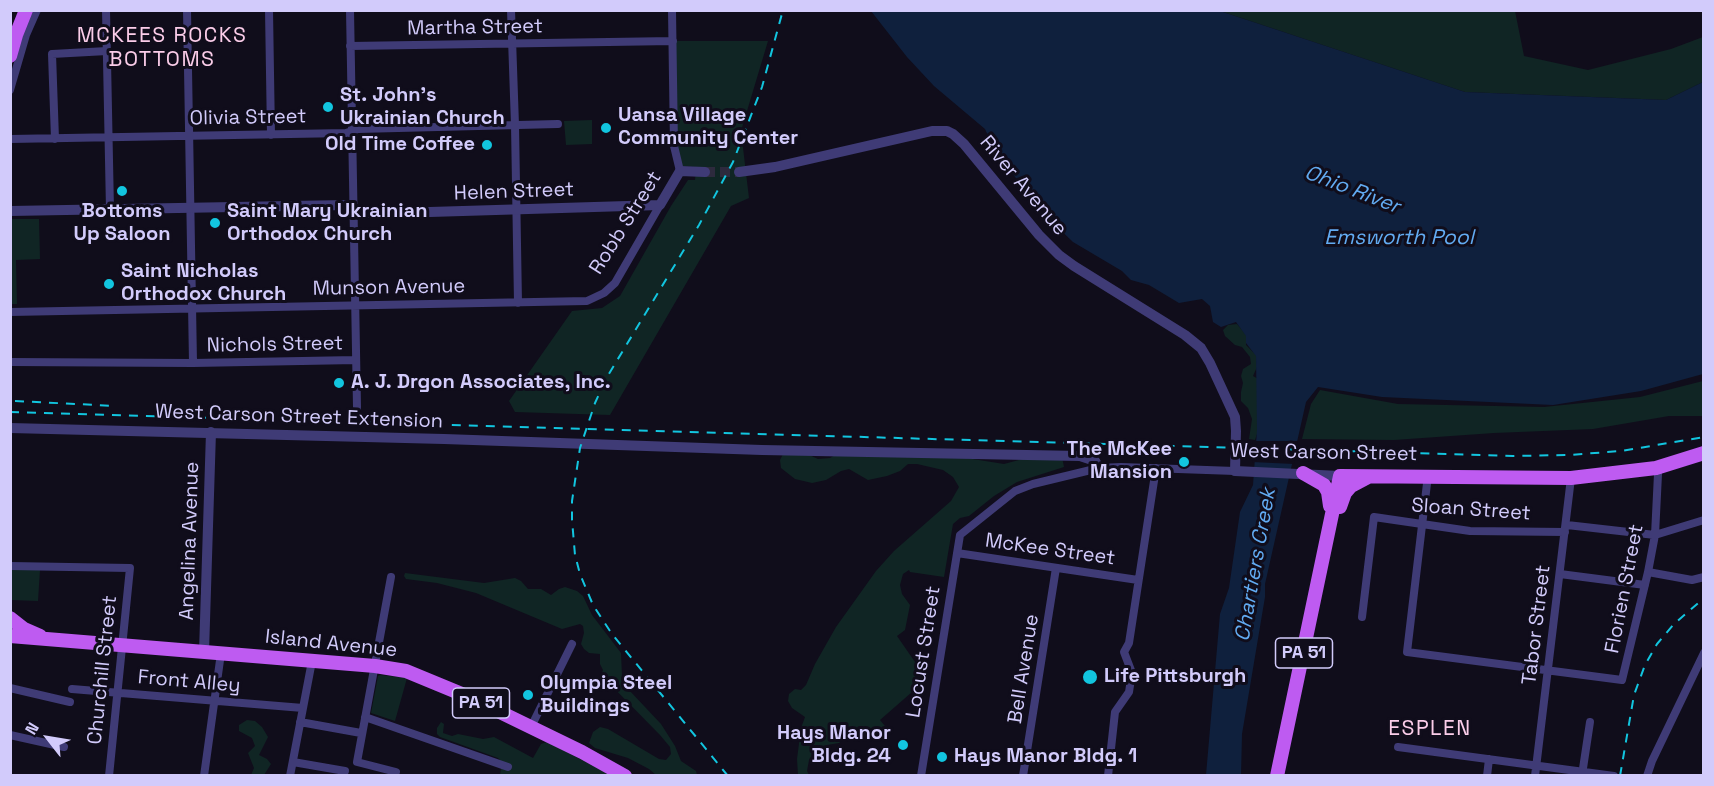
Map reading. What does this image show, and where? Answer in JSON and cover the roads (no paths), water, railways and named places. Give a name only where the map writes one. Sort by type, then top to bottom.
[{"type":"main road","points":[[10,23],[23,10]]},
{"type":"main road","points":[[10,34],[23,10]]},
{"type":"main road","points":[[10,56],[23,10]]},
{"type":"main road","name":"West Carson Street","points":[[1340,476],[1571,478],[1656,468],[1704,453]]},
{"type":"main road","points":[[1302,473],[1317,480],[1328,492],[1329,527]]},
{"type":"main road","name":"PA 51","points":[[1277,776],[1340,476]]},
{"type":"main road","points":[[1329,527],[1345,493],[1361,479],[1373,476]]},
{"type":"main road","points":[[10,618],[24,629],[51,640]]},
{"type":"main road","name":"Island Avenue","points":[[10,636],[375,666],[406,671],[458,692],[625,776]]},
{"type":"main road","points":[[10,643],[30,638]]},
{"type":"street","points":[[10,90],[26,35],[38,10]]},
{"type":"street","points":[[106,10],[110,210]]},
{"type":"street","points":[[188,10],[194,363]]},
{"type":"street","points":[[269,10],[271,135]]},
{"type":"street","points":[[350,10],[357,407]]},
{"type":"street","points":[[511,10],[518,303]]},
{"type":"street","name":"Robb Street","points":[[587,301],[615,283],[680,171],[674,146],[672,10]]},
{"type":"street","name":"Martha Street","points":[[350,46],[673,41]]},
{"type":"street","points":[[55,139],[52,54],[107,51]]},
{"type":"street","name":"Olivia Street","points":[[10,139],[346,133],[358,129],[558,124]]},
{"type":"street","name":"River Avenue","points":[[739,172],[775,167],[932,131],[940,130],[953,134],[1052,248],[1074,266],[1175,328],[1201,348],[1235,417],[1235,471]]},
{"type":"street","points":[[680,171],[705,172]]},
{"type":"street","name":"Helen Street","points":[[10,211],[346,205],[360,213],[517,211],[660,205]]},
{"type":"street","name":"Munson Avenue","points":[[10,312],[587,301]]},
{"type":"street","name":"Nichols Street","points":[[10,362],[194,363],[356,360]]},
{"type":"street","name":"West Carson Street Extension","points":[[10,428],[1080,456],[1095,461],[1099,468]]},
{"type":"street","name":"Angelina Avenue","points":[[204,652],[211,432]]},
{"type":"street","name":"West Carson Street","points":[[960,535],[1015,491],[1033,484],[1099,468],[1252,471],[1340,476]]},
{"type":"street","points":[[1108,776],[1115,712],[1129,692],[1132,673],[1124,652],[1129,643],[1156,468]]},
{"type":"street","name":"Florien Street","points":[[1549,669],[1622,680],[1648,572],[1654,535],[1658,474],[1656,468]]},
{"type":"street","points":[[1428,475],[1407,651],[1549,669]]},
{"type":"street","name":"Tabor Street","points":[[1535,776],[1571,478]]},
{"type":"street","name":"Sloan Street","points":[[1362,617],[1374,517],[1470,531],[1566,528],[1654,535]]},
{"type":"street","points":[[1654,535],[1704,520]]},
{"type":"street","name":"Locust Street","points":[[921,776],[960,535]]},
{"type":"street","name":"McKee Street","points":[[957,553],[1138,580]]},
{"type":"street","name":"Churchill Street","points":[[10,566],[130,568],[109,775]]},
{"type":"street","name":"Bell Avenue","points":[[1023,776],[1056,568]]},
{"type":"street","points":[[1648,572],[1692,580],[1704,577]]},
{"type":"street","points":[[1560,574],[1645,585]]},
{"type":"street","points":[[391,577],[357,762],[396,772]]},
{"type":"street","points":[[531,727],[572,644]]},
{"type":"street","points":[[204,776],[221,653]]},
{"type":"street","points":[[1647,776],[1704,653]]},
{"type":"street","points":[[290,776],[312,661]]},
{"type":"street","points":[[10,688],[70,702]]},
{"type":"street","name":"Front Alley","points":[[72,689],[303,708]]},
{"type":"street","points":[[365,717],[508,767]]},
{"type":"street","points":[[300,722],[362,734]]},
{"type":"street","points":[[1582,773],[1590,722]]},
{"type":"street","points":[[10,735],[64,747]]},
{"type":"street","points":[[1398,747],[1582,773],[1614,775]]},
{"type":"street","points":[[1486,776],[1489,759]]},
{"type":"street","points":[[293,762],[345,771]]},
{"type":"street","points":[[109,775],[120,776]]},
{"type":"water","name":"Emsworth Pool","points":[[871,11],[1220,11],[1465,92],[1666,100],[1703,82],[1703,374],[1641,391],[1553,405],[1382,397],[1318,387],[1306,402],[1265,584],[1265,597],[1242,734],[1241,775],[1206,775],[1220,614],[1229,588],[1240,512],[1253,485],[1257,430],[1256,356],[1246,343],[1246,336],[1236,322],[1221,327],[1213,322],[1210,306],[1202,299],[1179,303],[1149,285],[1131,280],[1122,271],[1073,242],[1047,217],[996,153],[985,129],[934,86],[907,57]]},
{"type":"tunnel","points":[[705,172],[739,172]]},
{"type":"railway","points":[[728,776],[612,634],[593,605],[575,555],[572,501],[580,448],[595,403],[607,377],[699,225],[733,162],[762,87],[783,10]]},
{"type":"railway","points":[[15,401],[116,406]]},
{"type":"railway","points":[[10,412],[1513,456],[1621,451],[1704,437]]},
{"type":"railway","points":[[1620,776],[1634,695],[1645,665],[1657,644],[1674,624],[1704,598]]},
{"type":"place","name":"St. John's Ukrainian Church","points":[[328,107]]},
{"type":"place","name":"Uansa Village Community Center","points":[[606,128]]},
{"type":"place","name":"Old Time Coffee","points":[[487,145]]},
{"type":"place","name":"Bottoms Up Saloon","points":[[122,191]]},
{"type":"place","name":"Saint Mary Ukrainian Orthodox Church","points":[[215,223]]},
{"type":"place","name":"Saint Nicholas Orthodox Church","points":[[109,284]]},
{"type":"place","name":"A. J. Drgon Associates, Inc.","points":[[339,383]]},
{"type":"place","name":"The McKee Mansion","points":[[1184,462]]},
{"type":"place","name":"Life Pittsburgh","points":[[1090,677]]},
{"type":"place","name":"Olympia Steel Buildings","points":[[528,695]]},
{"type":"place","name":"Hays Manor Bldg. 24","points":[[903,745]]},
{"type":"place","name":"Hays Manor Bldg. 1","points":[[942,757]]},
{"type":"district","name":"MCKEES ROCKS BOTTOMS","points":[[162,48]]},
{"type":"district","name":"ESPLEN","points":[[1430,729]]},
{"type":"water label","name":"Ohio River","points":[[1352,190]]},
{"type":"water label","name":"Chartiers Creek","points":[[1256,565]]}]
